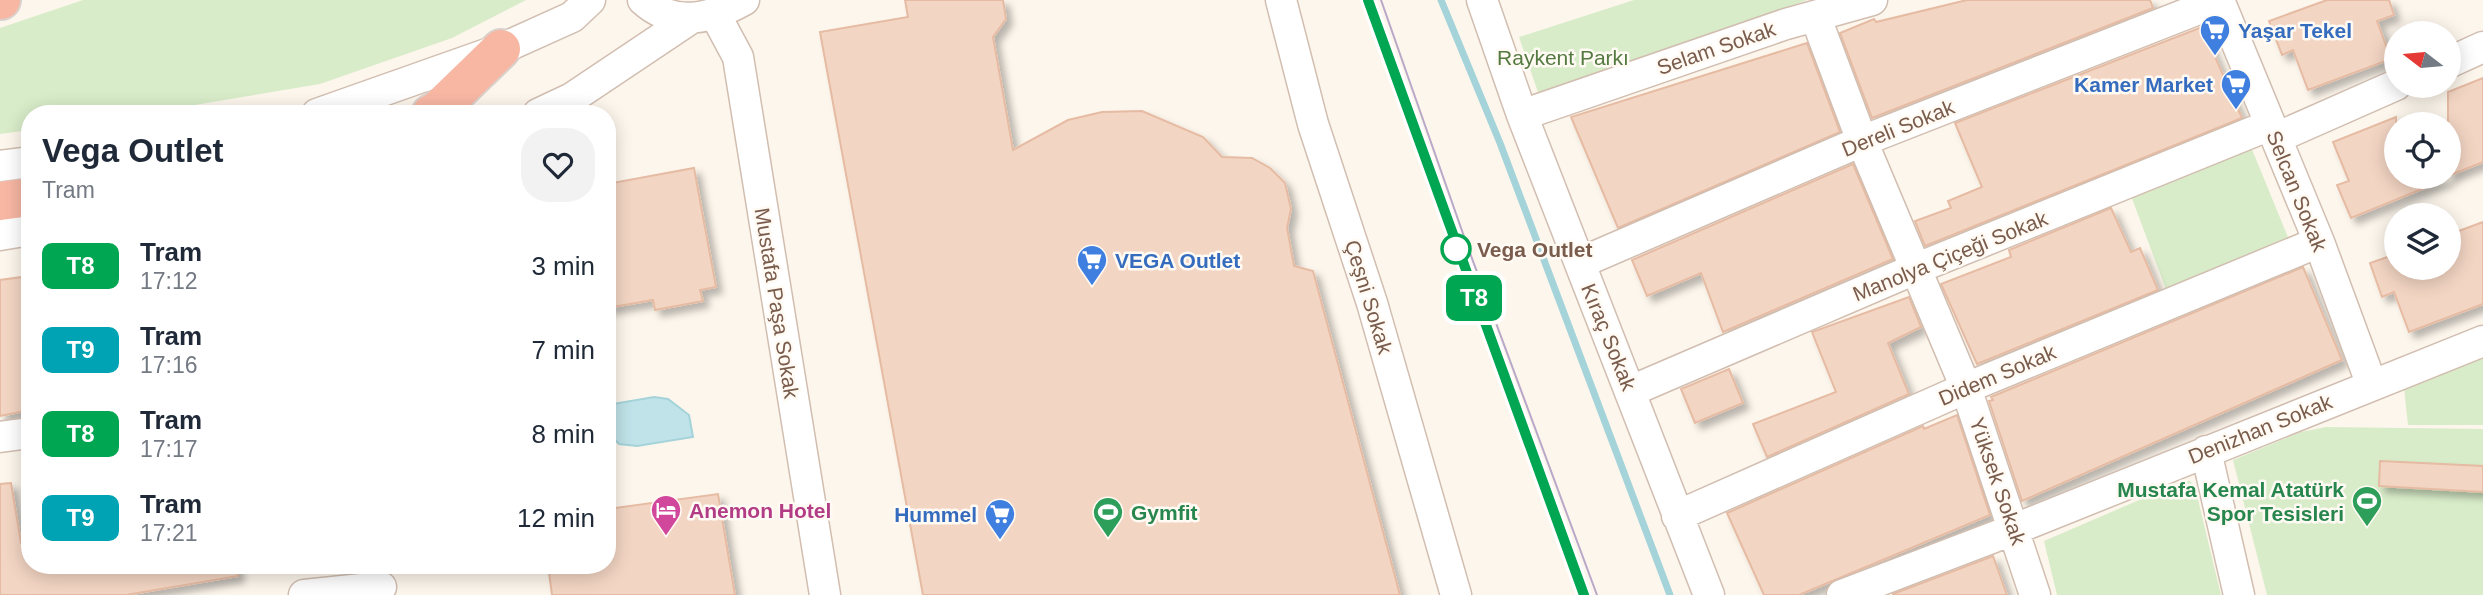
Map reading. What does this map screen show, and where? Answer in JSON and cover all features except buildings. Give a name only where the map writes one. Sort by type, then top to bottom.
[{"type":"highway","points":[[444,105],[501,49]]},
{"type":"highway","points":[[0,201],[21,198]]},
{"type":"street","points":[[342,105],[501,49],[572,17],[590,0]]},
{"type":"street","points":[[643,0],[652,8],[703,17]]},
{"type":"street","points":[[557,105],[703,17],[744,0]]},
{"type":"street","name":"Çeşni Sokak","points":[[1281,0],[1313,124],[1372,303],[1456,595]]},
{"type":"street","name":"Kıraç Sokak","points":[[1482,0],[1522,115],[1709,595]]},
{"type":"street","name":"Selam Sokak","points":[[1522,115],[1786,24],[1816,18],[1872,0]]},
{"type":"street","name":"Selcan Sokak","points":[[2219,1],[2319,242],[2371,383]]},
{"type":"street","name":"Dereli Sokak","points":[[1580,263],[1862,141],[2219,1]]},
{"type":"street","name":"Mustafa Paşa Sokak","points":[[703,17],[738,57],[825,595]]},
{"type":"street","name":"Yüksek Sokak","points":[[1816,18],[1862,141],[1966,387],[2035,595]]},
{"type":"street","points":[[2461,56],[2483,47]]},
{"type":"street","name":"Manolya Çiçeği Sokak","points":[[1631,391],[1915,269],[2384,89]]},
{"type":"street","points":[[0,166],[21,163]]},
{"type":"street","points":[[0,235],[21,232]]},
{"type":"street","name":"Didem Sokak","points":[[1677,516],[1966,387],[2319,242]]},
{"type":"street","name":"Denizhan Sokak","points":[[1842,595],[2015,529],[2371,383],[2483,341]]},
{"type":"street","points":[[0,437],[21,434]]},
{"type":"street","points":[[2206,451],[2239,595]]},
{"type":"street","points":[[304,595],[380,582]]},
{"type":"green space","points":[[83,0],[526,0],[452,38],[320,84],[195,105],[21,105],[21,131],[0,134],[0,28]]},
{"type":"green space","name":"Raykent Parkı","points":[[1634,0],[1807,0],[1540,98],[1519,37]]},
{"type":"green space","points":[[2251,147],[2290,242],[2167,292],[2131,196]]},
{"type":"green space","points":[[2483,358],[2483,425],[2408,425],[2404,388]]},
{"type":"green space","name":"Mustafa Kemal Atatürk Spor Tesisleri","points":[[2326,427],[2483,429],[2483,595],[2267,595],[2233,460],[2301,432]]},
{"type":"green space","points":[[2190,481],[2195,487],[2221,595],[2057,595],[2044,541],[2181,482]]},
{"type":"water","points":[[654,397],[668,399],[689,415],[693,437],[637,446],[619,444],[616,441],[616,403]]},
{"type":"waterway","points":[[1441,0],[1500,143],[1670,595]]},
{"type":"tram line","points":[[1368,0],[1584,595]]},
{"type":"tram line","name":"T8","points":[[1368,0],[1584,595]]},
{"type":"tram line","points":[[1381,0],[1467,245],[1597,595]]},
{"type":"place","name":"Yaşar Tekel","points":[[2215,57]]},
{"type":"place","name":"Kamer Market","points":[[2236,111]]},
{"type":"place","name":"Vega Outlet","points":[[1456,249]]},
{"type":"place","name":"VEGA Outlet","points":[[1092,287]]},
{"type":"place","name":"Mustafa Kemal Atatürk Spor Tesisleri","points":[[2367,528]]},
{"type":"place","name":"Anemon Hotel","points":[[666,537]]},
{"type":"place","name":"Gymfit","points":[[1108,539]]},
{"type":"place","name":"Hummel","points":[[1000,541]]}]
